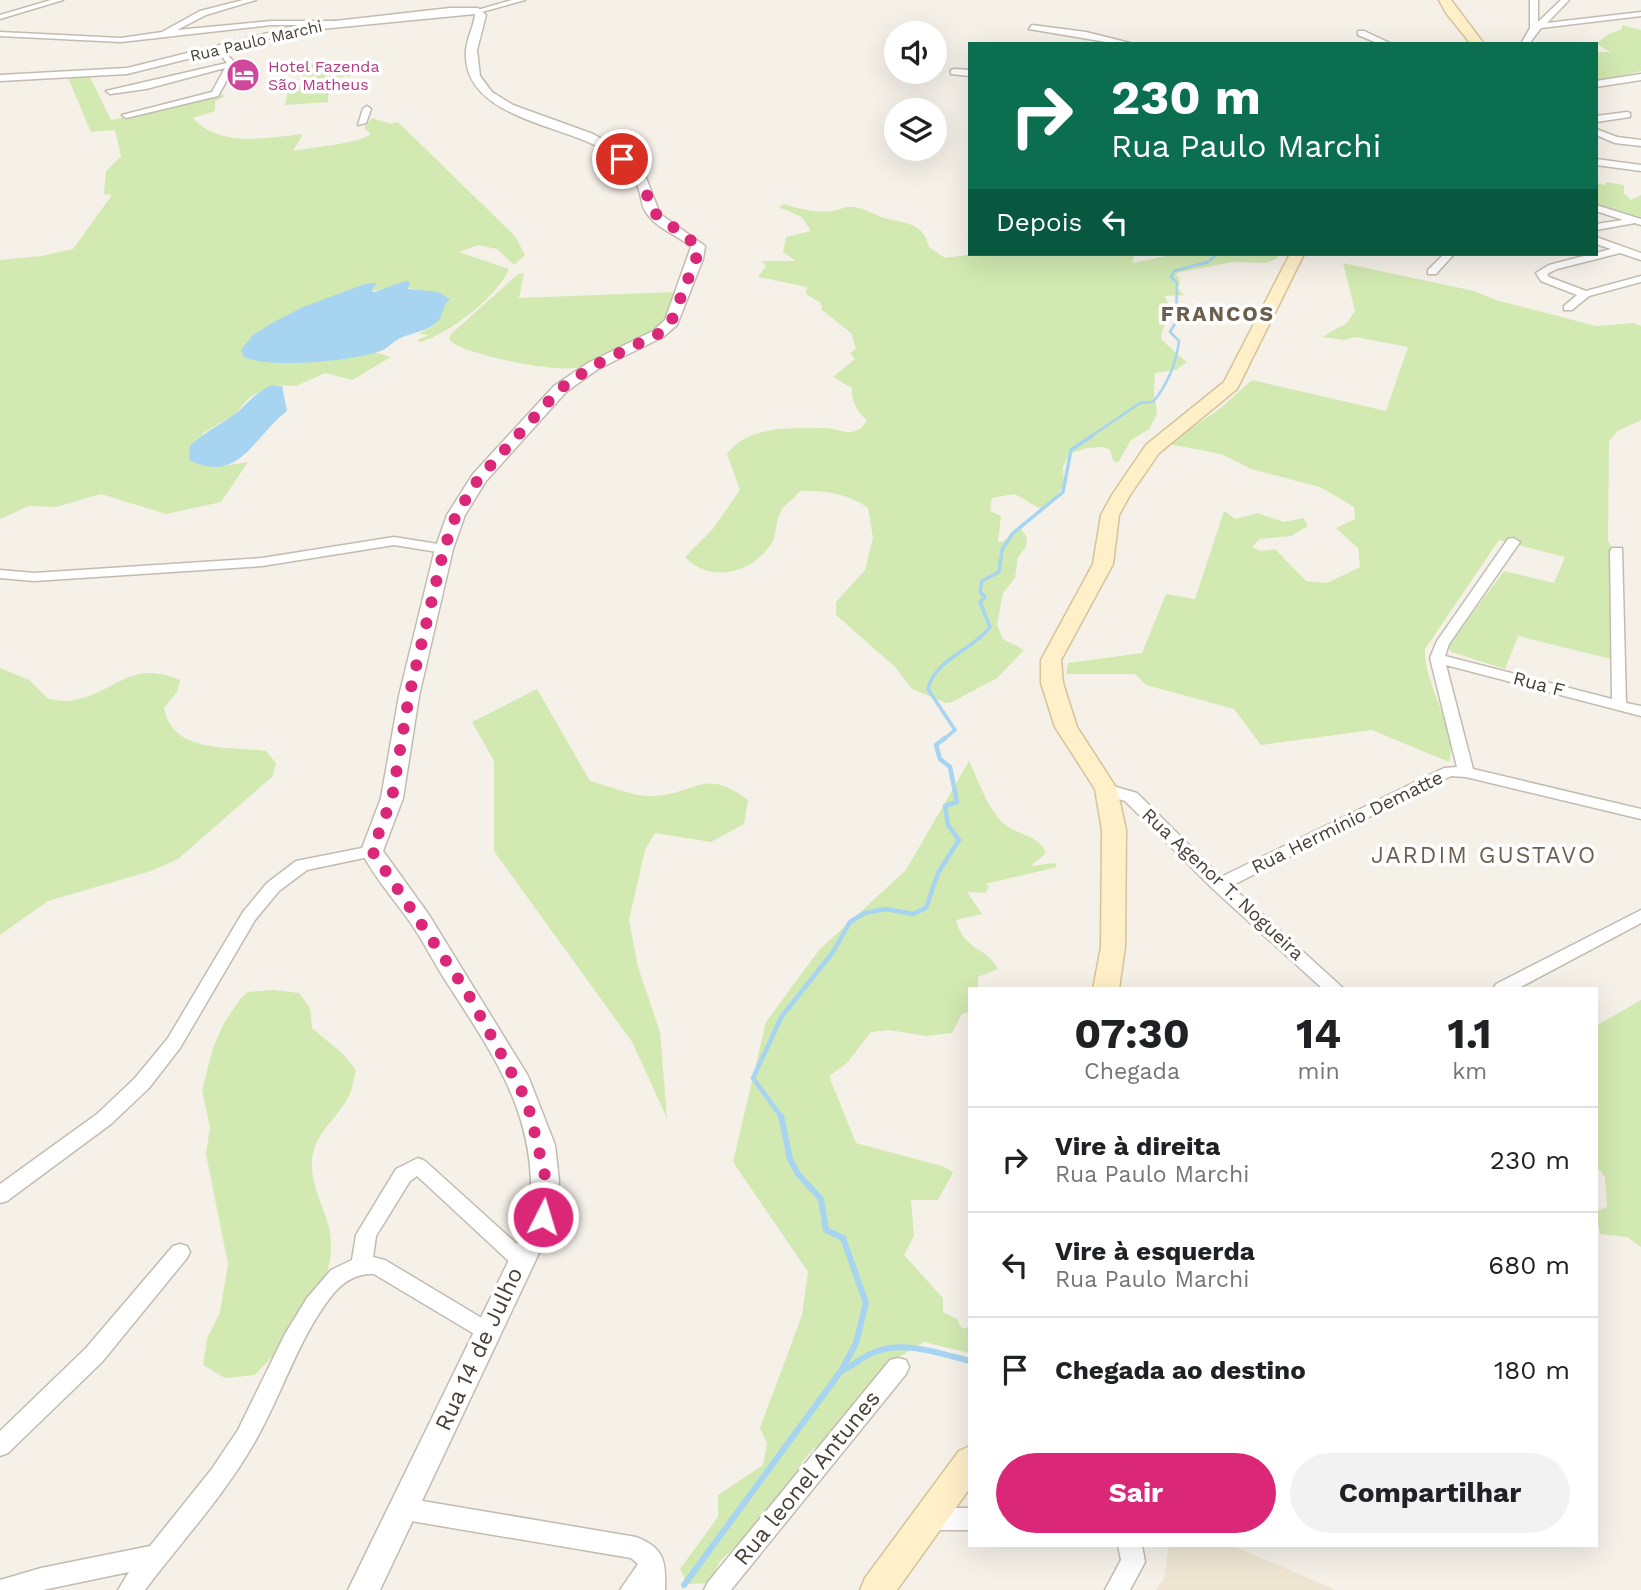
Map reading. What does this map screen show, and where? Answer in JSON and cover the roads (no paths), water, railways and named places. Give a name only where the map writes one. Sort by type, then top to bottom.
[{"type":"main road","points":[[1445,0],[1450,11],[1476,42]]},
{"type":"main road","points":[[1106,987],[1113,947],[1116,862],[1114,830],[1106,789],[1066,727],[1052,683],[1051,660],[1103,564],[1110,515],[1121,495],[1159,442],[1231,386],[1296,256]]},
{"type":"main road","points":[[877,1590],[968,1464]]},
{"type":"street","points":[[0,17],[59,0]]},
{"type":"street","points":[[164,34],[204,13],[252,0]]},
{"type":"street","points":[[0,1195],[104,1119],[142,1083],[174,1043],[249,916],[273,887],[302,865],[372,851],[392,798],[409,696],[444,549],[456,515],[474,485],[560,389],[593,366],[658,334],[671,322],[696,259],[698,246],[652,211],[644,185],[611,149],[592,137],[524,116],[491,99],[480,84],[470,62],[474,31],[481,15],[478,10],[521,0]]},
{"type":"street","points":[[1534,0],[1536,27]]},
{"type":"street","points":[[1526,42],[1536,27],[1565,0]]},
{"type":"street","name":"Rua Paulo Marchi","points":[[0,78],[127,71],[292,30],[450,10],[478,10]]},
{"type":"street","points":[[1536,27],[1641,14]]},
{"type":"street","points":[[0,34],[121,40],[271,23],[341,23]]},
{"type":"street","points":[[1032,27],[1121,42]]},
{"type":"street","points":[[1361,33],[1383,42]]},
{"type":"street","points":[[220,49],[232,64]]},
{"type":"street","points":[[110,91],[146,86],[232,64]]},
{"type":"street","points":[[126,115],[215,94],[232,64]]},
{"type":"street","points":[[954,72],[968,73]]},
{"type":"street","points":[[1598,84],[1641,77]]},
{"type":"street","points":[[361,123],[367,109]]},
{"type":"street","points":[[1598,119],[1627,115]]},
{"type":"street","points":[[1598,133],[1615,140],[1641,143]]},
{"type":"street","points":[[1598,161],[1641,168]]},
{"type":"street","points":[[1598,209],[1639,221]]},
{"type":"street","points":[[1598,227],[1639,221]]},
{"type":"street","points":[[1598,241],[1641,257]]},
{"type":"street","points":[[1598,255],[1619,250]]},
{"type":"street","points":[[1432,272],[1447,256]]},
{"type":"street","points":[[1585,294],[1545,279],[1541,273],[1553,267],[1596,256]]},
{"type":"street","points":[[1568,308],[1585,294],[1641,279]]},
{"type":"street","points":[[0,574],[34,577],[262,562],[394,541],[444,549]]},
{"type":"street","points":[[1466,772],[1437,657],[1442,644],[1513,542]]},
{"type":"street","points":[[1617,551],[1619,705]]},
{"type":"street","name":"Rua F","points":[[1437,657],[1641,711]]},
{"type":"street","name":"Rua Hermínio Dematte","points":[[1219,885],[1449,771],[1466,772],[1641,814]]},
{"type":"street","name":"Rua Agenor T. Nogueira","points":[[1106,789],[1131,797],[1219,885],[1333,987]]},
{"type":"street","name":"Rua 14 de Julho","points":[[365,1590],[543,1217],[547,1196],[538,1139],[527,1101],[467,992],[372,851]]},
{"type":"street","points":[[1506,987],[1641,916]]},
{"type":"street","points":[[362,1264],[366,1236],[411,1167],[418,1166],[521,1260]]},
{"type":"street","points":[[0,1446],[94,1355],[180,1252]]},
{"type":"street","points":[[130,1590],[197,1506],[245,1437],[300,1331],[327,1287],[345,1272],[362,1264],[378,1266],[488,1332]]},
{"type":"street","name":"Rua leonel Antunes","points":[[716,1590],[898,1367]]},
{"type":"street","points":[[405,1509],[636,1548],[654,1563]]},
{"type":"street","points":[[930,1519],[968,1519]]},
{"type":"street","points":[[1117,1590],[1133,1562],[1130,1547]]},
{"type":"street","points":[[4,1590],[41,1579],[155,1556]]},
{"type":"street","points":[[632,1590],[654,1563]]},
{"type":"street","points":[[653,1590],[654,1563]]},
{"type":"water","points":[[405,281],[410,282],[408,289],[438,292],[450,299],[435,324],[399,339],[383,350],[348,358],[310,362],[272,363],[244,357],[241,350],[253,335],[303,307],[368,283],[377,283],[371,291],[375,292]]},
{"type":"water","points":[[272,385],[282,386],[287,411],[244,454],[221,466],[206,466],[189,460],[190,446],[195,441],[237,412],[260,391]]},
{"type":"waterway","points":[[1090,437],[1140,403],[1153,402],[1163,388],[1176,358],[1179,341],[1170,332],[1176,322],[1177,283],[1171,277],[1174,271],[1208,262],[1215,256]]},
{"type":"waterway","points":[[943,740],[955,730],[928,689],[932,678],[946,662],[990,627],[980,602],[985,597],[980,592],[982,581],[999,572],[1002,550],[1012,534],[1063,492],[1071,450],[1093,435]]},
{"type":"waterway","points":[[781,1117],[753,1078],[782,1016],[833,952],[850,922],[865,913],[886,909],[913,914],[926,908],[938,873],[959,840],[948,825],[945,806],[957,802],[950,767],[940,759],[936,745],[945,738]]},
{"type":"waterway","points":[[781,1117],[790,1159],[798,1174],[821,1199],[826,1230],[843,1238],[866,1303],[856,1343],[841,1371]]},
{"type":"waterway","points":[[841,1371],[871,1354],[898,1347],[923,1349],[968,1360]]},
{"type":"waterway","points":[[684,1585],[841,1371]]},
{"type":"place","name":"Hotel Fazenda São Matheus","points":[[243,75]]},
{"type":"district","name":"FRANCOS","points":[[1218,313]]},
{"type":"district","name":"JARDIM GUSTAVO","points":[[1484,855]]}]
